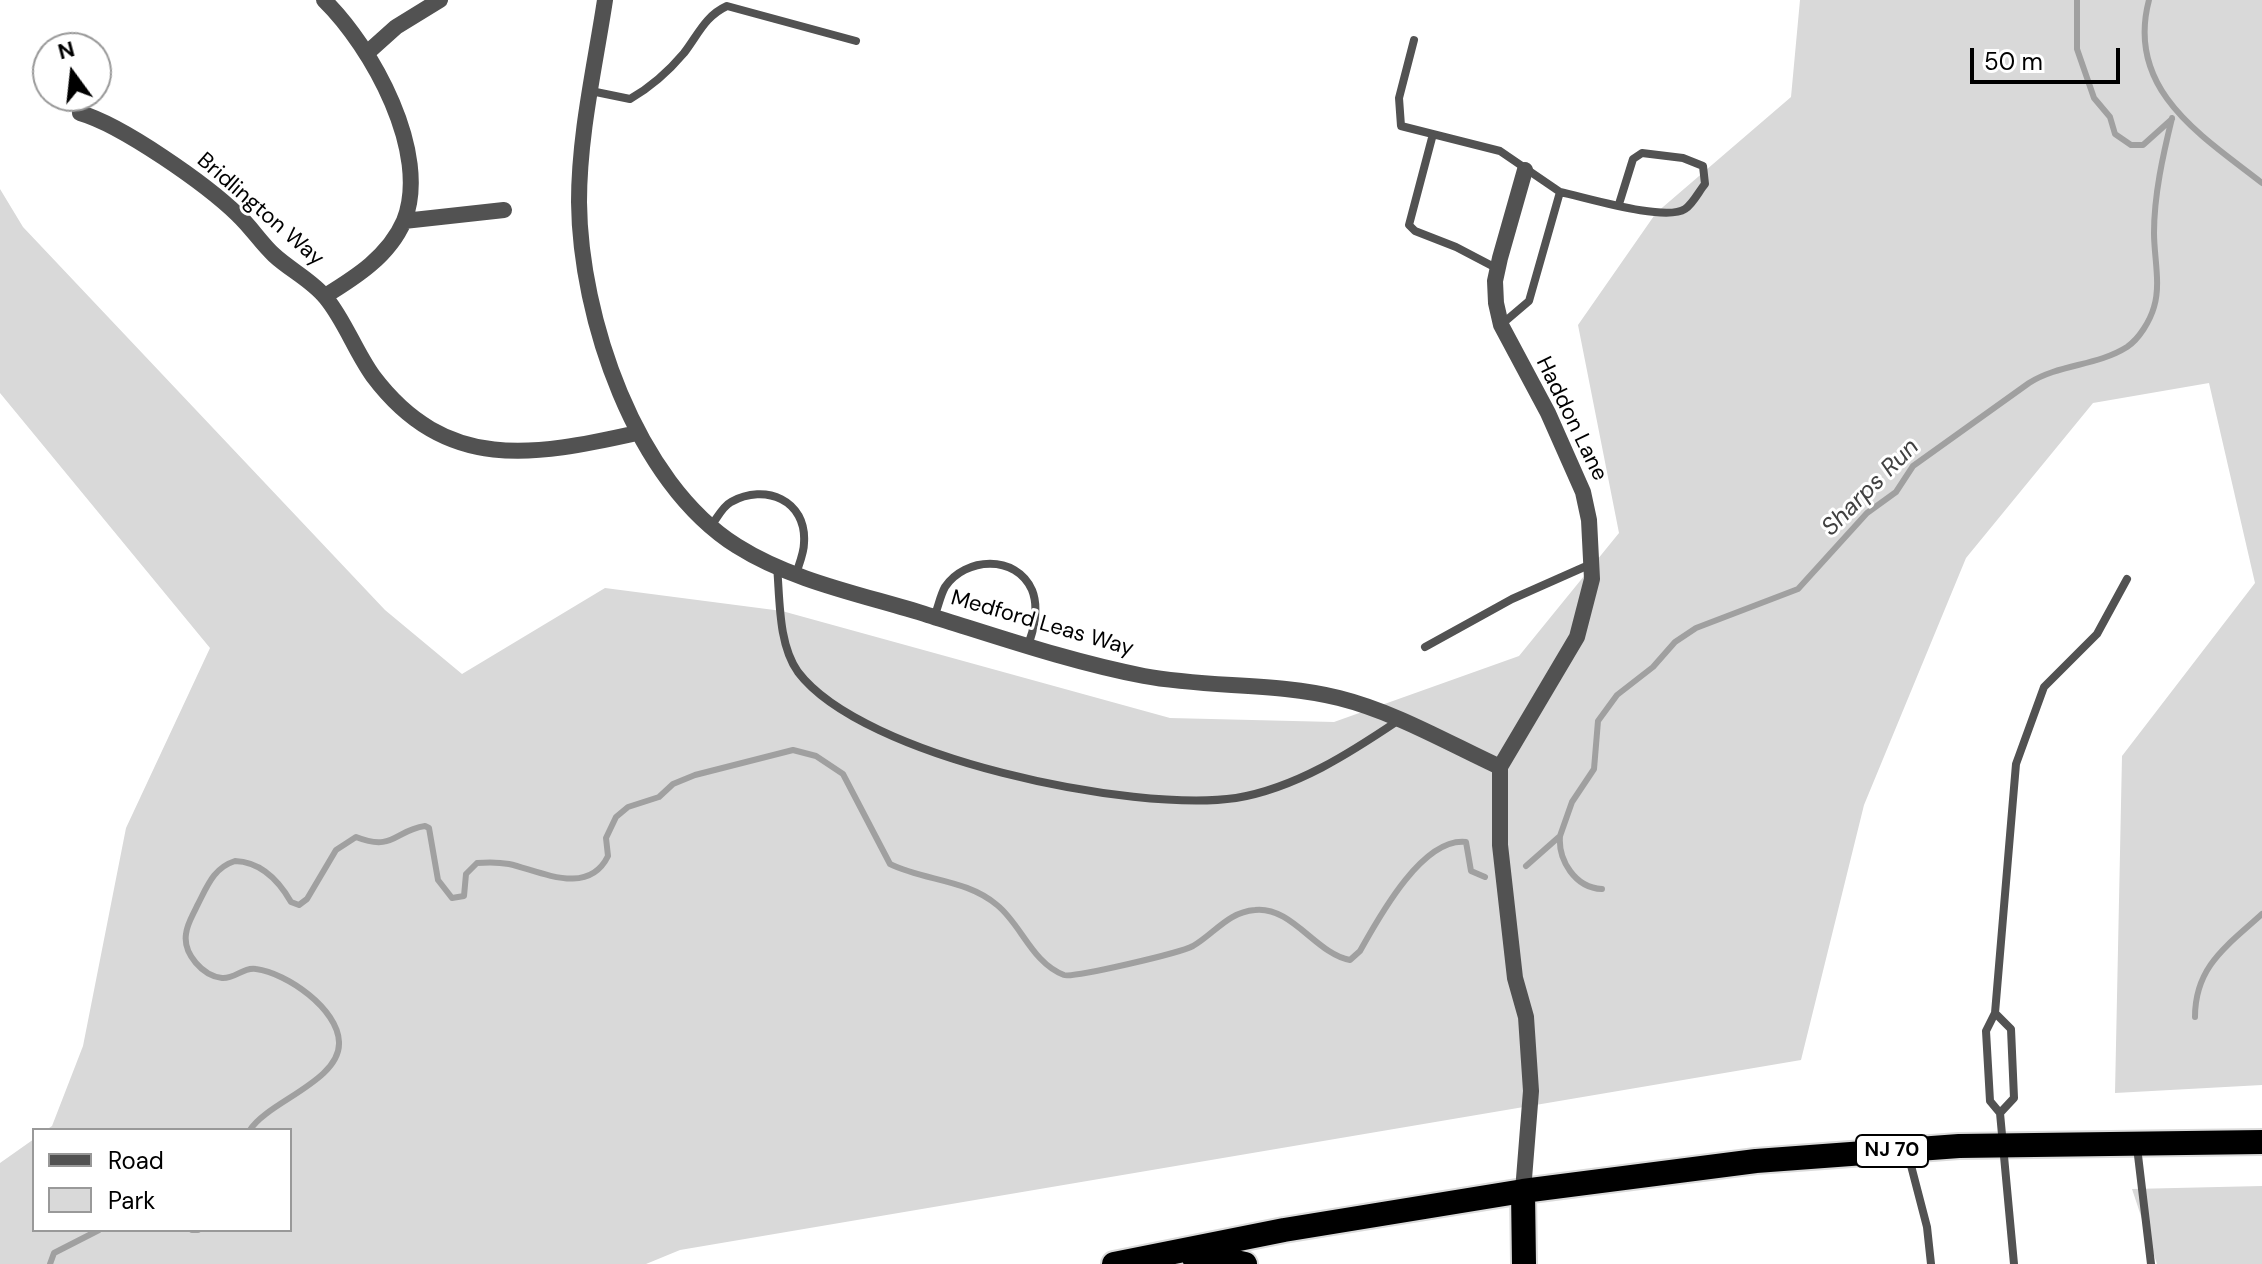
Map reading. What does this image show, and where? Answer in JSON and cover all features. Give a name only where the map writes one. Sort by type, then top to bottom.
[{"type":"highway","name":"NJ 70","points":[[1121,1262],[1284,1230],[1523,1191],[1756,1161],[2001,1145],[2262,1142]]},
{"type":"highway","points":[[1523,1191],[1524,1264]]},
{"type":"highway","points":[[1121,1262],[1217,1258],[1245,1264]]},
{"type":"street","name":"Bridlington Way","points":[[324,0],[367,53],[388,96],[407,156],[411,197],[404,221],[386,249],[363,272],[325,296]]},
{"type":"street","points":[[367,53],[396,27],[440,0]]},
{"type":"street","name":"Medford Leas Way","points":[[605,0],[579,203],[586,258],[611,370],[637,433],[663,474],[711,526],[736,546],[796,574],[934,617],[1141,675],[1324,695],[1399,720],[1500,767]]},
{"type":"street","name":"Bridlington Way","points":[[80,113],[194,178],[238,215],[273,254],[325,296],[385,391],[416,418],[452,440],[491,451],[532,453],[569,449],[637,433]]},
{"type":"street","name":"Haddon Lane","points":[[1500,767],[1577,637],[1587,606],[1592,563],[1589,520],[1573,465],[1501,325],[1495,281],[1525,170]]},
{"type":"street","points":[[404,221],[504,210]]},
{"type":"street","points":[[1500,767],[1500,845],[1515,978],[1526,1017],[1531,1091],[1523,1191]]},
{"type":"lane","points":[[591,91],[630,99],[653,86],[684,53],[706,21],[727,6],[856,41]]},
{"type":"lane","points":[[1414,40],[1399,98],[1401,126],[1500,151],[1560,192],[1619,204],[1672,213],[1686,208],[1705,184],[1703,166],[1683,158],[1642,153],[1633,159],[1619,204]]},
{"type":"lane","points":[[1433,134],[1409,225],[1415,231],[1456,247],[1498,269]]},
{"type":"lane","points":[[1501,325],[1529,301],[1560,192]]},
{"type":"lane","points":[[711,526],[729,503],[762,492],[784,498],[800,518],[805,543],[796,574]]},
{"type":"lane","points":[[934,617],[946,586],[972,564],[991,561],[1014,571],[1032,590],[1035,626],[1028,645]]},
{"type":"lane","points":[[1425,647],[1512,599],[1592,563]]},
{"type":"lane","points":[[777,566],[785,643],[798,671],[823,696],[871,726],[927,749],[1010,774],[1098,793],[1180,799],[1236,798],[1286,784],[1351,752],[1399,720]]},
{"type":"lane","points":[[2014,1264],[2000,1113],[1990,1101],[1986,1031],[1995,1013],[2016,764],[2044,687],[2097,634],[2127,579]]},
{"type":"lane","points":[[1995,1013],[2011,1029],[2014,1098],[2000,1113]]},
{"type":"lane","points":[[2137,1142],[2151,1264]]},
{"type":"lane","points":[[1906,1150],[1927,1227],[1931,1264]]},
{"type":"green space","points":[[1800,0],[2262,0],[2262,1085],[2115,1093],[2122,756],[2255,583],[2209,383],[2093,403],[1966,558],[1864,805],[1801,1060],[680,1250],[646,1264],[0,1264],[0,1163],[32,1140],[32,1232],[292,1232],[292,1128],[49,1128],[83,1046],[126,828],[210,648],[0,393],[0,189],[23,227],[385,610],[462,674],[605,588],[782,611],[1170,718],[1334,722],[1519,656],[1619,533],[1578,325],[1656,213],[1791,97]]},
{"type":"green space","points":[[2262,1186],[2262,1264],[2157,1264],[2132,1189]]},
{"type":"waterway","points":[[2077,0],[2077,49],[2094,98],[2110,117],[2115,134],[2131,145],[2143,145],[2172,119]]},
{"type":"waterway","points":[[2149,0],[2145,32],[2148,60],[2158,85],[2174,108],[2194,128],[2262,183]]},
{"type":"waterway","name":"Sharps Run","points":[[1526,866],[1560,836],[1572,802],[1594,769],[1598,721],[1617,695],[1653,667],[1675,642],[1696,628],[1798,589],[1867,513],[1896,492],[1913,466],[2029,383],[2053,372],[2115,353],[2136,339],[2150,318],[2156,298],[2156,204],[2172,118]]},
{"type":"waterway","name":"Sharps Run","points":[[252,1128],[271,1110],[316,1080],[336,1056],[339,1042],[330,1017],[296,985],[256,969],[222,978],[208,973],[191,956],[186,942],[190,920],[212,879],[221,868],[235,861],[261,869],[275,880],[291,902],[299,905],[307,899],[336,850],[356,837],[387,841],[425,826],[429,828],[438,880],[452,898],[464,896],[466,874],[477,863],[505,863],[563,878],[588,876],[608,856],[606,838],[616,817],[628,807],[659,797],[673,784],[695,775],[793,750],[816,756],[843,774],[890,864],[985,896],[1005,913],[1043,962],[1064,975],[1106,969],[1193,946],[1229,919],[1255,910],[1281,915],[1326,949],[1350,960],[1360,951],[1403,883],[1433,852],[1450,844],[1466,842],[1471,871],[1485,877]]},
{"type":"waterway","points":[[1560,836],[1562,854],[1570,871],[1584,884],[1602,889]]},
{"type":"waterway","points":[[2195,1017],[2196,999],[2207,970],[2225,947],[2262,914]]},
{"type":"waterway","name":"Sharps Run","points":[[50,1264],[54,1253],[95,1232]]}]
